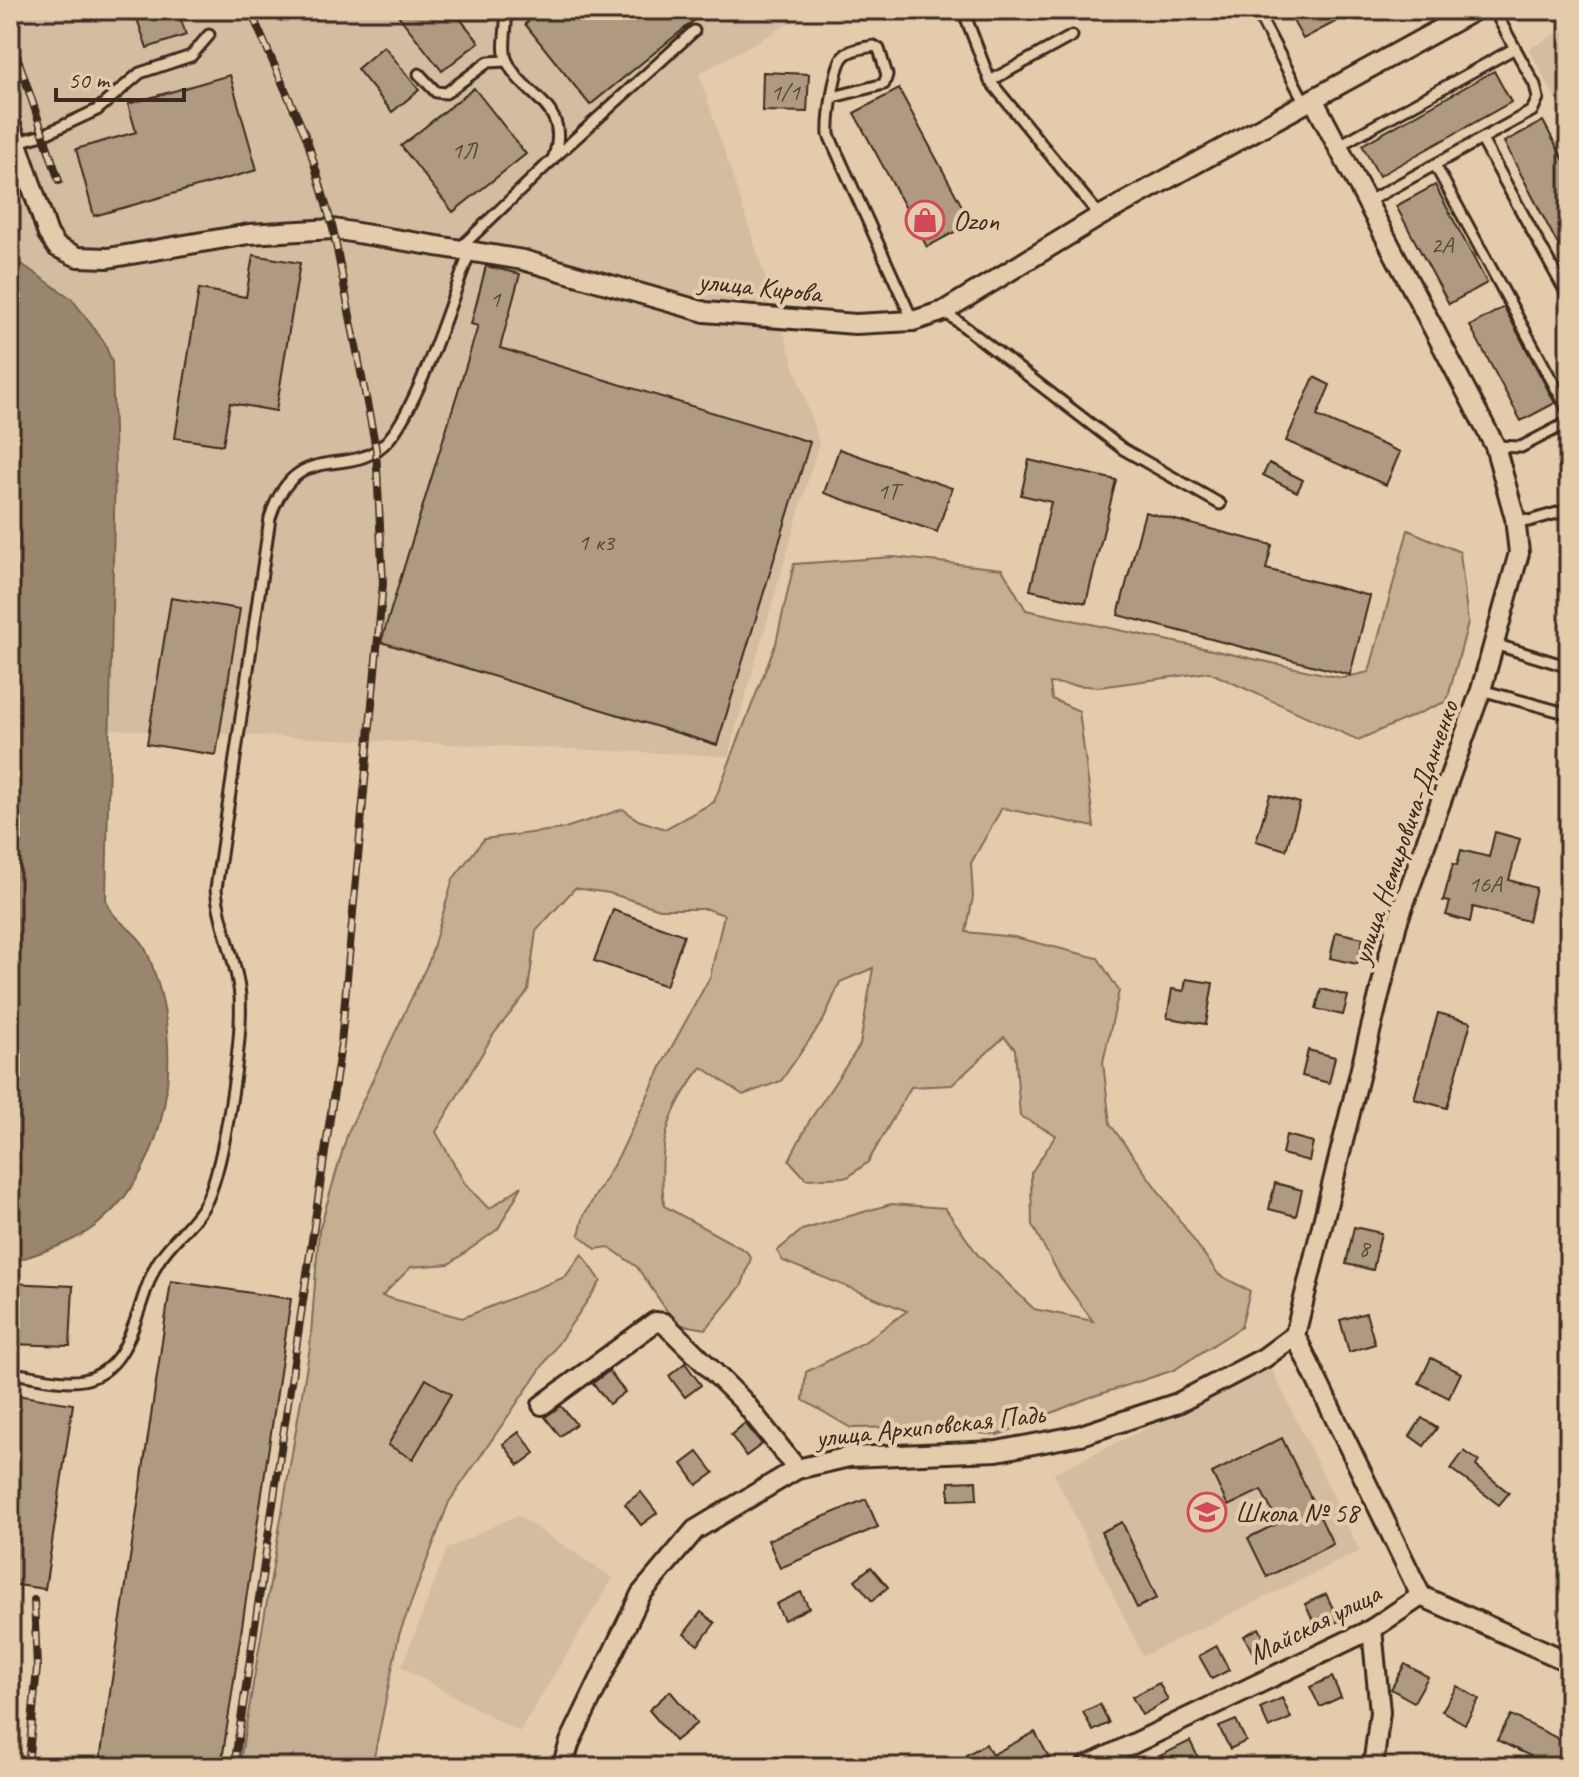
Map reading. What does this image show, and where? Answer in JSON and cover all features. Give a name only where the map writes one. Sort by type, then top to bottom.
[{"type":"street","name":"улица Кирова","points":[[10,123],[48,234],[57,247],[78,257],[108,258],[249,234],[333,229],[466,248],[523,260],[705,312],[855,324],[913,321],[944,311],[1100,216],[1475,10]]},
{"type":"street","name":"улица Немировича-Данченко","points":[[1295,1335],[1397,923],[1481,690],[1519,553],[1515,518],[1495,446],[1338,146],[1309,101]]},
{"type":"street","points":[[542,1405],[655,1322],[664,1323],[743,1401],[797,1469]]},
{"type":"street","name":"улица Архиповская Падь","points":[[562,1767],[570,1742],[641,1594],[695,1530],[797,1469],[849,1457],[997,1451],[1081,1435],[1178,1403],[1264,1358],[1295,1335]]},
{"type":"street","points":[[1295,1335],[1421,1596]]},
{"type":"street","name":"Майская улица","points":[[1085,1767],[1372,1629],[1421,1596],[1569,1662]]},
{"type":"street","points":[[1372,1629],[1380,1712],[1373,1767]]},
{"type":"lane","points":[[963,10],[990,81],[1100,216]]},
{"type":"lane","points":[[1256,10],[1309,101]]},
{"type":"lane","points":[[1367,202],[1532,111],[1538,98],[1494,10]]},
{"type":"lane","points":[[506,22],[507,61],[547,108],[558,129],[559,142],[553,159]]},
{"type":"lane","points":[[10,1373],[81,1381],[107,1371],[122,1352],[158,1262],[206,1202],[220,1157],[230,1101],[240,995],[219,920],[216,889],[270,518],[279,491],[296,475],[316,464],[363,457],[388,441],[406,415],[466,248],[553,159],[694,31]]},
{"type":"lane","points":[[17,142],[43,135],[97,110],[140,73],[191,56],[209,35]]},
{"type":"lane","points":[[990,81],[1072,36]]},
{"type":"lane","points":[[833,97],[884,84],[887,75],[879,49],[874,46],[845,56],[833,97],[829,135],[913,321]]},
{"type":"lane","points":[[1338,146],[1515,48]]},
{"type":"lane","points":[[419,74],[436,92],[446,93],[488,62],[507,61]]},
{"type":"lane","points":[[1482,140],[1569,298]]},
{"type":"lane","points":[[1435,165],[1569,412]]},
{"type":"lane","points":[[944,311],[1123,449],[1220,504]]},
{"type":"lane","points":[[1495,446],[1521,447],[1569,422]]},
{"type":"lane","points":[[1515,518],[1529,521],[1564,511]]},
{"type":"lane","points":[[1494,644],[1569,667]]},
{"type":"lane","points":[[1481,690],[1569,714]]},
{"type":"shaded area","points":[[10,10],[813,10],[699,74],[819,442],[728,756],[109,729],[115,468],[112,362],[104,342],[46,280],[10,256]]},
{"type":"shaded area","points":[[1569,27],[1569,123],[1529,49]]},
{"type":"shaded area","points":[[10,256],[72,299],[104,342],[112,362],[115,468],[106,899],[115,916],[140,940],[151,961],[162,1000],[168,1070],[156,1138],[142,1170],[123,1199],[99,1223],[79,1237],[10,1263]]},
{"type":"shaded area","points":[[1408,530],[1460,552],[1468,623],[1447,701],[1358,740],[1209,672],[1099,687],[1050,683],[1052,699],[1079,711],[1094,827],[1002,808],[971,863],[973,897],[966,932],[1014,937],[1098,958],[1119,991],[1103,1062],[1110,1124],[1219,1275],[1250,1291],[1241,1327],[1174,1370],[1088,1398],[998,1435],[920,1427],[851,1428],[803,1400],[806,1372],[863,1343],[907,1311],[783,1261],[777,1251],[802,1230],[891,1204],[945,1208],[978,1255],[1034,1309],[1093,1321],[1061,1278],[1032,1225],[1031,1173],[1056,1135],[1020,1116],[1015,1049],[1004,1037],[952,1085],[911,1087],[868,1162],[848,1177],[806,1179],[789,1160],[810,1120],[860,1045],[873,968],[840,982],[824,1019],[781,1081],[743,1095],[702,1067],[680,1100],[672,1116],[664,1149],[664,1206],[746,1251],[751,1258],[742,1285],[706,1329],[676,1324],[637,1267],[609,1247],[596,1249],[579,1235],[584,1215],[621,1152],[664,1061],[710,977],[724,915],[707,909],[660,909],[609,893],[575,888],[536,931],[528,991],[493,1035],[436,1132],[465,1184],[489,1209],[522,1186],[498,1229],[449,1264],[411,1267],[382,1296],[462,1318],[565,1277],[582,1254],[601,1281],[449,1502],[399,1635],[372,1767],[239,1767],[310,1347],[319,1231],[348,1132],[429,961],[453,879],[484,839],[562,829],[623,809],[638,820],[665,829],[714,802],[776,643],[794,564],[894,557],[1002,569],[1026,610],[1342,678],[1369,672]]},
{"type":"shaded area","name":"Школа № 58","points":[[1271,1368],[1360,1551],[1143,1656],[1054,1473]]},
{"type":"shaded area","points":[[517,1515],[613,1578],[519,1732],[402,1667],[447,1549]]},
{"type":"building","points":[[134,10],[178,10],[186,35],[147,48]]},
{"type":"building","points":[[394,10],[453,10],[479,42],[442,71]]},
{"type":"building","points":[[542,10],[707,10],[590,105],[525,24]]},
{"type":"building","points":[[1287,10],[1358,10],[1303,39]]},
{"type":"building","points":[[384,46],[419,90],[392,112],[357,69]]},
{"type":"building","points":[[1494,71],[1511,102],[1379,176],[1362,145]]},
{"type":"building","points":[[763,72],[809,74],[807,112],[762,111]]},
{"type":"building","points":[[230,75],[257,170],[94,216],[76,149],[136,132],[128,104]]},
{"type":"building","points":[[474,88],[526,154],[453,212],[401,146]]},
{"type":"building","points":[[899,89],[971,223],[927,247],[854,113]]},
{"type":"building","points":[[1543,121],[1569,170],[1569,266],[1504,142]]},
{"type":"building","points":[[1435,185],[1487,283],[1449,304],[1396,206]]},
{"type":"building","points":[[253,255],[300,263],[276,411],[230,403],[223,445],[175,438],[199,289],[246,297]]},
{"type":"building","points":[[486,266],[520,274],[500,348],[810,442],[717,745],[381,642],[478,326],[471,324]]},
{"type":"building","points":[[1504,307],[1555,403],[1521,421],[1470,326]]},
{"type":"building","points":[[1314,377],[1330,385],[1317,416],[1400,452],[1386,485],[1286,441]]},
{"type":"building","points":[[839,449],[952,488],[937,532],[824,493]]},
{"type":"building","points":[[1029,460],[1116,480],[1086,603],[1030,590],[1051,502],[1021,495]]},
{"type":"building","points":[[1269,463],[1303,480],[1297,492],[1263,475]]},
{"type":"building","points":[[1145,512],[1272,545],[1266,569],[1370,596],[1350,675],[1118,615]]},
{"type":"building","points":[[171,598],[240,609],[216,755],[147,744]]},
{"type":"building","points":[[1270,795],[1300,803],[1286,850],[1256,841]]},
{"type":"building","points":[[1495,832],[1520,839],[1509,880],[1536,888],[1528,921],[1473,907],[1470,922],[1446,915],[1450,902],[1443,901],[1453,864],[1457,865],[1461,850],[1489,857]]},
{"type":"building","points":[[613,910],[684,935],[666,986],[594,961]]},
{"type":"building","points":[[1336,932],[1363,938],[1357,964],[1330,958]]},
{"type":"building","points":[[1186,979],[1213,983],[1206,1024],[1167,1018],[1172,989],[1184,991]]},
{"type":"building","points":[[1321,989],[1348,996],[1343,1015],[1316,1009]]},
{"type":"building","points":[[1438,1013],[1471,1022],[1447,1108],[1414,1099]]},
{"type":"building","points":[[1308,1050],[1335,1057],[1329,1083],[1302,1076]]},
{"type":"building","points":[[1286,1135],[1313,1142],[1309,1161],[1282,1154]]},
{"type":"building","points":[[1275,1183],[1302,1190],[1296,1216],[1269,1209]]},
{"type":"building","points":[[1354,1227],[1381,1233],[1373,1270],[1346,1264]]},
{"type":"building","points":[[171,1281],[291,1299],[221,1767],[99,1767]]},
{"type":"building","points":[[10,1283],[73,1286],[70,1346],[10,1344]]},
{"type":"building","points":[[1366,1313],[1375,1344],[1349,1352],[1340,1320]]},
{"type":"building","points":[[1431,1358],[1461,1373],[1449,1398],[1419,1383]]},
{"type":"building","points":[[685,1363],[701,1385],[685,1397],[669,1376]]},
{"type":"building","points":[[609,1371],[625,1392],[609,1404],[593,1383]]},
{"type":"building","points":[[426,1379],[451,1394],[413,1459],[388,1445]]},
{"type":"building","points":[[10,1394],[73,1404],[45,1589],[10,1584]]},
{"type":"building","points":[[561,1406],[576,1424],[560,1436],[545,1417]]},
{"type":"building","points":[[1422,1418],[1437,1428],[1424,1446],[1410,1436]]},
{"type":"building","points":[[745,1423],[762,1444],[746,1456],[731,1435]]},
{"type":"building","points":[[519,1432],[535,1453],[519,1465],[503,1444]]},
{"type":"building","points":[[1282,1438],[1333,1544],[1267,1577],[1248,1538],[1278,1523],[1261,1490],[1228,1506],[1212,1473]]},
{"type":"building","points":[[1464,1451],[1479,1461],[1476,1466],[1509,1493],[1499,1505],[1451,1469]]},
{"type":"building","points":[[698,1452],[714,1473],[697,1485],[682,1464]]},
{"type":"building","points":[[976,1481],[977,1499],[949,1500],[949,1482]]},
{"type":"building","points":[[641,1492],[657,1513],[641,1525],[625,1504]]},
{"type":"building","points":[[866,1499],[878,1527],[780,1568],[768,1540]]},
{"type":"building","points":[[1122,1522],[1157,1598],[1137,1608],[1101,1532]]},
{"type":"building","points":[[871,1567],[888,1587],[872,1601],[855,1580]]},
{"type":"building","points":[[801,1592],[809,1608],[784,1620],[776,1604]]},
{"type":"building","points":[[1326,1594],[1339,1621],[1318,1631],[1305,1604]]},
{"type":"building","points":[[701,1612],[715,1623],[698,1645],[684,1634]]},
{"type":"building","points":[[1259,1628],[1271,1651],[1256,1659],[1244,1636]]},
{"type":"building","points":[[1217,1646],[1229,1670],[1212,1679],[1199,1656]]},
{"type":"building","points":[[1405,1664],[1428,1677],[1414,1702],[1391,1689]]},
{"type":"building","points":[[1332,1677],[1341,1697],[1320,1707],[1310,1687]]},
{"type":"building","points":[[1159,1683],[1168,1700],[1142,1715],[1132,1697]]},
{"type":"building","points":[[1457,1686],[1479,1699],[1465,1724],[1442,1711]]},
{"type":"building","points":[[670,1691],[697,1723],[675,1741],[649,1710]]},
{"type":"building","points":[[1282,1698],[1291,1718],[1269,1728],[1260,1708]]},
{"type":"building","points":[[1100,1704],[1109,1723],[1093,1731],[1083,1712]]},
{"type":"building","points":[[1511,1715],[1569,1744],[1565,1767],[1553,1767],[1497,1740]]},
{"type":"building","points":[[1236,1720],[1246,1741],[1230,1749],[1219,1727]]},
{"type":"building","points":[[1035,1732],[1051,1761],[1040,1767],[971,1767],[966,1755],[986,1744],[992,1755]]},
{"type":"building","points":[[1190,1741],[1199,1759],[1183,1767],[1138,1767]]},
{"type":"railway","points":[[234,1767],[341,1044],[383,583],[376,449],[333,229],[307,139],[250,10]]},
{"type":"railway","points":[[10,35],[59,181]]},
{"type":"railway","points":[[28,1767],[37,1667],[34,1600]]},
{"type":"place","name":"Ozon","points":[[925,220]]},
{"type":"place","name":"Школа № 58","points":[[1207,1512]]}]
